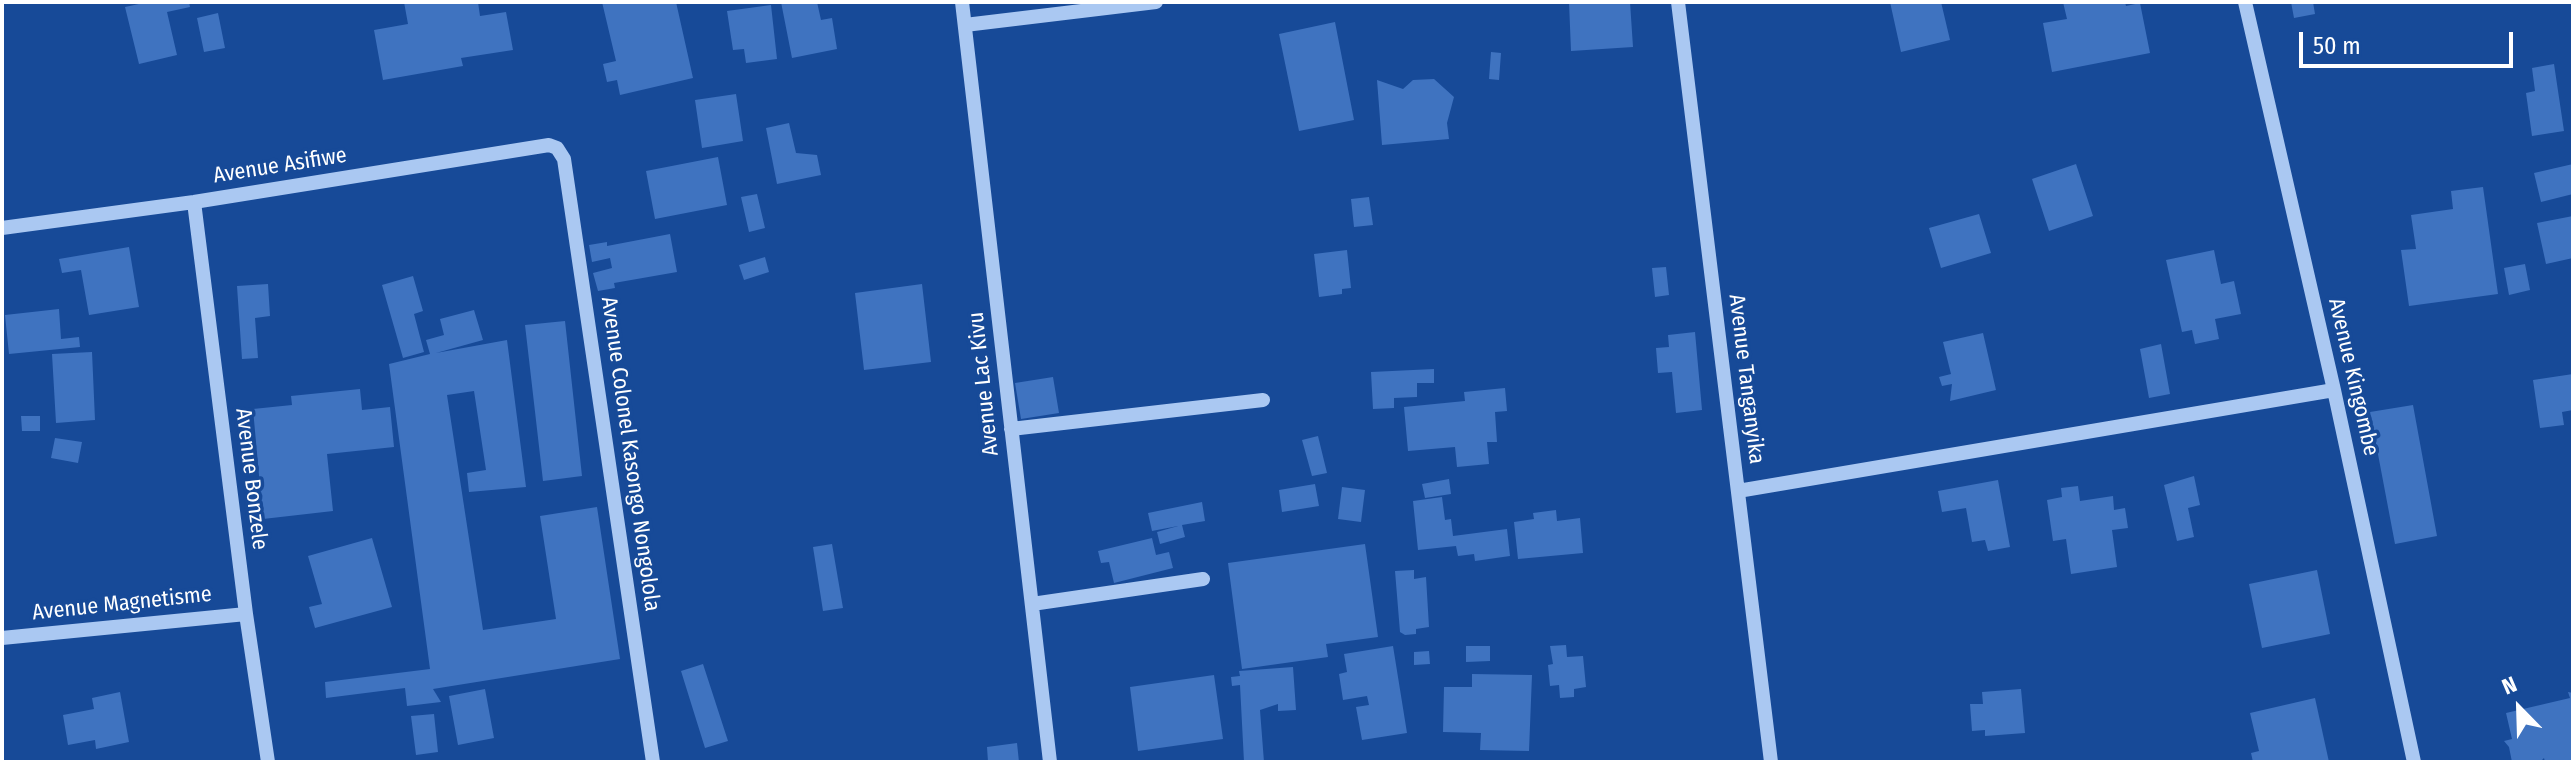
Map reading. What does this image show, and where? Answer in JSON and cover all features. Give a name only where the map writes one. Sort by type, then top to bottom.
[{"type":"street","name":"Avenue Lac Kivu","points":[[962,2],[1050,762]]},
{"type":"street","points":[[965,25],[1156,2]]},
{"type":"street","name":"Avenue Tanganyika","points":[[1678,2],[1771,762]]},
{"type":"street","name":"Avenue Kingombe","points":[[2245,2],[2334,390],[2414,762]]},
{"type":"street","name":"Avenue Asifiwe","points":[[2,228],[194,202],[549,145],[562,152]]},
{"type":"street","name":"Avenue Colonel Kasongo Nongolola","points":[[562,152],[653,762]]},
{"type":"street","name":"Avenue Bonzele","points":[[194,202],[246,614],[268,762]]},
{"type":"street","points":[[1738,491],[2334,390]]},
{"type":"street","points":[[1011,429],[1263,400]]},
{"type":"street","points":[[1032,604],[1203,579]]},
{"type":"street","name":"Avenue Magnetisme","points":[[2,638],[246,614]]},
{"type":"building","points":[[148,2],[189,2],[190,7],[167,12],[177,55],[139,64],[125,7]]},
{"type":"building","points":[[404,2],[478,2],[480,16],[506,12],[513,50],[461,58],[463,66],[383,80],[374,30],[408,24]]},
{"type":"building","points":[[602,2],[676,2],[693,78],[620,95],[617,80],[607,82],[603,64],[616,61]]},
{"type":"building","points":[[781,2],[817,2],[821,20],[832,18],[837,49],[792,58]]},
{"type":"building","points":[[1569,2],[1630,2],[1633,47],[1571,51]]},
{"type":"building","points":[[1890,2],[1941,2],[1950,40],[1901,52]]},
{"type":"building","points":[[2063,2],[2125,2],[2126,6],[2140,3],[2150,53],[2052,72],[2043,23],[2067,19]]},
{"type":"building","points":[[2291,2],[2313,2],[2315,14],[2294,18]]},
{"type":"building","points":[[771,5],[777,59],[746,63],[744,49],[733,50],[727,11]]},
{"type":"building","points":[[218,13],[225,48],[204,52],[197,18]]},
{"type":"building","points":[[1335,22],[1354,120],[1299,131],[1279,34]]},
{"type":"building","points":[[1491,52],[1501,53],[1499,80],[1489,79]]},
{"type":"building","points":[[2554,64],[2564,131],[2532,136],[2526,93],[2535,91],[2532,68]]},
{"type":"building","points":[[1434,79],[1454,97],[1447,123],[1449,139],[1382,145],[1377,80],[1403,89],[1413,80]]},
{"type":"building","points":[[736,94],[743,141],[702,148],[695,100]]},
{"type":"building","points":[[789,123],[796,153],[817,155],[821,175],[777,184],[766,128]]},
{"type":"building","points":[[718,157],[727,205],[655,219],[646,171]]},
{"type":"building","points":[[2076,164],[2093,216],[2049,231],[2032,179]]},
{"type":"building","points":[[2573,164],[2573,194],[2541,202],[2534,173]]},
{"type":"building","points":[[2483,187],[2498,294],[2409,306],[2401,250],[2416,249],[2411,215],[2453,209],[2451,191]]},
{"type":"building","points":[[757,194],[765,228],[749,232],[741,197]]},
{"type":"building","points":[[1369,197],[1373,225],[1354,227],[1351,199]]},
{"type":"building","points":[[1979,214],[1991,253],[1941,268],[1929,228]]},
{"type":"building","points":[[2573,216],[2573,258],[2546,264],[2537,223]]},
{"type":"building","points":[[670,234],[677,272],[614,283],[615,288],[598,291],[593,273],[612,268],[610,258],[592,262],[589,245],[607,242],[607,246]]},
{"type":"building","points":[[129,247],[139,307],[89,315],[81,270],[62,273],[59,259]]},
{"type":"building","points":[[1347,250],[1351,288],[1342,289],[1342,294],[1319,297],[1314,254]]},
{"type":"building","points":[[2214,250],[2221,284],[2234,281],[2241,314],[2215,319],[2219,339],[2195,344],[2192,330],[2182,332],[2166,260]]},
{"type":"building","points":[[765,257],[769,272],[744,280],[739,265]]},
{"type":"building","points":[[2525,264],[2530,290],[2509,295],[2504,268]]},
{"type":"building","points":[[1666,267],[1669,295],[1655,297],[1652,268]]},
{"type":"building","points":[[413,276],[423,311],[414,314],[424,352],[403,358],[382,285]]},
{"type":"building","points":[[268,284],[270,316],[255,318],[258,358],[242,359],[237,286]]},
{"type":"building","points":[[922,284],[931,362],[864,370],[855,293]]},
{"type":"building","points":[[59,309],[61,339],[79,337],[80,347],[9,354],[5,315]]},
{"type":"building","points":[[474,310],[483,340],[436,353],[507,340],[526,487],[469,492],[467,473],[486,470],[474,391],[447,395],[483,630],[556,619],[540,516],[597,507],[620,659],[433,689],[441,702],[407,706],[405,688],[326,698],[325,682],[430,669],[389,364],[430,354],[426,340],[444,335],[440,319]]},
{"type":"building","points":[[565,321],[582,476],[543,481],[525,325]]},
{"type":"building","points":[[1695,332],[1702,410],[1676,413],[1672,372],[1658,373],[1656,348],[1669,347],[1668,335]]},
{"type":"building","points":[[1983,333],[1996,390],[1950,401],[1952,384],[1942,386],[1939,377],[1951,374],[1943,342]]},
{"type":"building","points":[[2161,344],[2170,394],[2149,398],[2140,349]]},
{"type":"building","points":[[92,352],[95,420],[56,423],[52,354]]},
{"type":"building","points":[[1434,369],[1434,383],[1417,383],[1417,397],[1394,398],[1394,408],[1373,409],[1371,372]]},
{"type":"building","points":[[2573,374],[2573,410],[2562,412],[2564,425],[2540,428],[2533,380]]},
{"type":"building","points":[[1053,377],[1059,413],[1021,419],[1015,383]]},
{"type":"building","points":[[1505,388],[1507,411],[1495,412],[1497,442],[1487,442],[1489,464],[1457,467],[1455,447],[1408,451],[1404,407],[1465,401],[1464,392]]},
{"type":"building","points":[[360,389],[362,410],[390,407],[394,447],[327,454],[333,511],[263,519],[253,409],[292,405],[291,396]]},
{"type":"building","points":[[2413,405],[2437,536],[2395,544],[2370,412]]},
{"type":"building","points":[[21,416],[40,416],[40,431],[22,431]]},
{"type":"building","points":[[1318,436],[1327,473],[1312,476],[1302,440]]},
{"type":"building","points":[[55,438],[82,442],[78,463],[51,458]]},
{"type":"building","points":[[2194,476],[2200,505],[2188,508],[2194,537],[2177,541],[2164,485]]},
{"type":"building","points":[[1449,479],[1451,494],[1425,498],[1422,484]]},
{"type":"building","points":[[1998,480],[2010,547],[1988,551],[1985,540],[1972,542],[1966,508],[1942,512],[1938,491]]},
{"type":"building","points":[[1315,484],[1319,506],[1282,512],[1279,490]]},
{"type":"building","points":[[2078,486],[2080,501],[2113,496],[2114,510],[2125,508],[2128,528],[2112,530],[2117,567],[2071,574],[2066,539],[2053,541],[2047,500],[2062,497],[2061,488]]},
{"type":"building","points":[[1342,487],[1365,490],[1361,522],[1338,519]]},
{"type":"building","points":[[1442,497],[1445,520],[1451,519],[1453,536],[1507,529],[1510,556],[1475,561],[1474,554],[1458,556],[1456,546],[1418,550],[1413,501]]},
{"type":"building","points":[[1202,502],[1205,521],[1182,525],[1185,537],[1160,544],[1157,532],[1178,526],[1152,531],[1148,513]]},
{"type":"building","points":[[1556,510],[1557,521],[1580,518],[1583,553],[1518,559],[1514,522],[1534,519],[1533,513]]},
{"type":"building","points":[[372,538],[392,607],[315,628],[309,607],[322,604],[308,556]]},
{"type":"building","points":[[1152,538],[1156,555],[1169,552],[1173,568],[1114,583],[1109,562],[1101,563],[1098,551]]},
{"type":"building","points":[[832,544],[843,608],[823,611],[813,547]]},
{"type":"building","points":[[1365,544],[1378,637],[1326,644],[1328,657],[1242,669],[1228,563]]},
{"type":"building","points":[[1414,570],[1414,579],[1426,577],[1429,627],[1416,629],[1416,634],[1405,635],[1400,632],[1395,571]]},
{"type":"building","points":[[2317,570],[2330,634],[2262,648],[2249,584]]},
{"type":"building","points":[[1566,645],[1567,657],[1583,656],[1586,687],[1574,689],[1574,697],[1560,698],[1559,685],[1550,686],[1548,665],[1553,664],[1550,646]]},
{"type":"building","points":[[1393,646],[1407,733],[1362,740],[1356,707],[1369,705],[1367,696],[1343,700],[1339,674],[1347,672],[1344,654]]},
{"type":"building","points":[[1466,646],[1490,646],[1490,661],[1466,662]]},
{"type":"building","points":[[1429,651],[1430,664],[1414,665],[1414,652]]},
{"type":"building","points":[[703,664],[728,741],[705,748],[681,671]]},
{"type":"building","points":[[1293,667],[1296,710],[1278,711],[1278,704],[1260,710],[1264,762],[1244,762],[1240,685],[1232,686],[1231,677],[1240,676],[1239,671]]},
{"type":"building","points":[[1472,674],[1532,675],[1529,751],[1480,750],[1481,733],[1443,732],[1444,687],[1472,687]]},
{"type":"building","points":[[1214,675],[1223,739],[1138,751],[1130,687]]},
{"type":"building","points":[[485,689],[494,738],[458,745],[449,696]]},
{"type":"building","points":[[2021,689],[2025,733],[1985,736],[1985,730],[1972,731],[1970,704],[1983,704],[1982,692]]},
{"type":"building","points":[[120,692],[129,742],[96,749],[95,740],[68,745],[63,715],[94,709],[92,698]]},
{"type":"building","points":[[2568,692],[2573,693],[2573,762],[2545,762],[2544,758],[2540,762],[2512,762],[2509,747],[2504,741],[2512,739],[2506,713],[2570,698]]},
{"type":"building","points":[[2315,698],[2329,762],[2253,762],[2251,753],[2259,751],[2250,713]]},
{"type":"building","points":[[434,714],[438,752],[416,755],[411,716]]},
{"type":"building","points":[[1017,743],[1019,762],[988,762],[987,747]]}]
